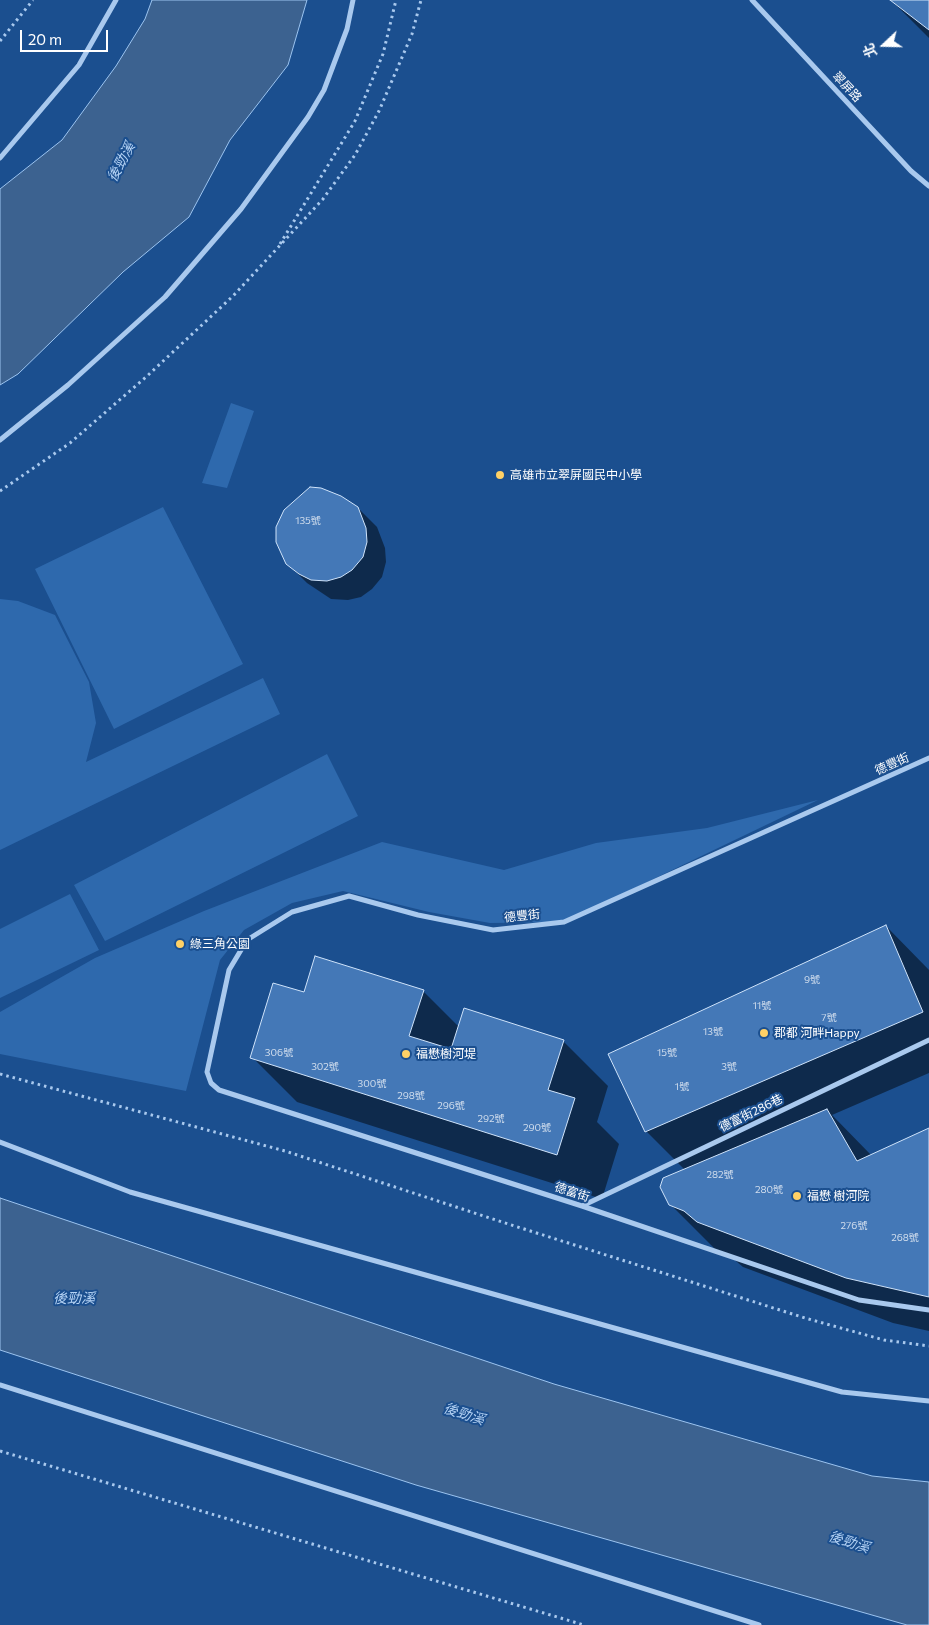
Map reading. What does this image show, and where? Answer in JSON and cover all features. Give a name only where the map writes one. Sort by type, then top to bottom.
[{"type":"street","points":[[0,158],[79,65],[116,0]]},
{"type":"street","points":[[0,440],[68,385],[164,296],[241,208],[308,117],[324,90],[347,29],[353,0]]},
{"type":"street","name":"翠屏路","points":[[752,0],[911,171],[929,186]]},
{"type":"street","name":"德豐街","points":[[211,1084],[207,1072],[229,970],[248,940],[292,912],[350,896],[418,915],[492,930],[564,922],[929,758]]},
{"type":"street","name":"德富街286巷","points":[[582,1206],[929,1040]]},
{"type":"street","name":"德富街","points":[[211,1084],[219,1090],[582,1206],[859,1300],[929,1310]]},
{"type":"street","points":[[0,1136],[7,1144]]},
{"type":"street","points":[[0,1142],[130,1192],[842,1392],[929,1401]]},
{"type":"street","points":[[0,1385],[759,1625]]},
{"type":"path","points":[[0,41],[33,0]]},
{"type":"path","points":[[275,253],[355,121],[383,54],[396,0]]},
{"type":"path","points":[[0,491],[70,443],[219,310],[275,253],[322,199],[355,155],[379,111],[412,34],[421,0]]},
{"type":"path","points":[[0,1074],[286,1151],[805,1318],[884,1340],[929,1346]]},
{"type":"path","points":[[0,1451],[584,1625]]},
{"type":"shaded area","points":[[231,403],[254,411],[227,488],[202,483]]},
{"type":"shaded area","points":[[163,507],[243,664],[114,729],[35,569]]},
{"type":"shaded area","points":[[0,599],[18,601],[55,615],[89,682],[96,723],[86,762],[263,678],[280,714],[0,850]]},
{"type":"shaded area","points":[[327,754],[358,816],[105,941],[74,885]]},
{"type":"shaded area","name":"綠三角公園","points":[[818,800],[564,922],[490,923],[429,912],[343,891],[292,903],[244,930],[220,960],[186,1091],[0,1054],[0,1012],[95,958],[204,911],[382,842],[504,870],[596,843],[707,828]]},
{"type":"shaded area","points":[[70,894],[99,950],[0,998],[0,929]]},
{"type":"water","name":"後勁溪","points":[[152,0],[307,0],[288,65],[230,140],[189,217],[123,272],[18,374],[0,385],[0,189],[62,140],[116,66],[145,19]]},
{"type":"water","name":"後勁溪","points":[[0,1198],[554,1384],[872,1476],[929,1482],[929,1625],[907,1625],[416,1485],[0,1350]]},
{"type":"building","points":[[890,0],[929,0],[929,30]]},
{"type":"building","points":[[310,487],[321,488],[341,496],[358,507],[366,528],[367,542],[363,557],[352,570],[341,577],[327,581],[311,580],[299,574],[286,564],[276,542],[276,527],[284,510]]},
{"type":"building","name":"郡都 河畔Happy","points":[[886,925],[923,1012],[645,1132],[608,1054]]},
{"type":"building","name":"福懋樹河堤","points":[[315,956],[424,990],[409,1036],[451,1049],[464,1008],[564,1040],[548,1090],[575,1098],[557,1155],[250,1058],[273,983],[304,992]]},
{"type":"building","name":"福懋 樹河院","points":[[827,1109],[857,1161],[929,1128],[929,1297],[846,1278],[697,1222],[684,1211],[669,1205],[660,1187],[663,1178]]},
{"type":"place","name":"高雄市立翠屏國民中小學","points":[[500,475]]},
{"type":"place","name":"綠三角公園","points":[[180,944]]},
{"type":"place","name":"郡都 河畔Happy","points":[[764,1033]]},
{"type":"place","name":"福懋樹河堤","points":[[406,1054]]},
{"type":"place","name":"福懋 樹河院","points":[[797,1196]]}]
